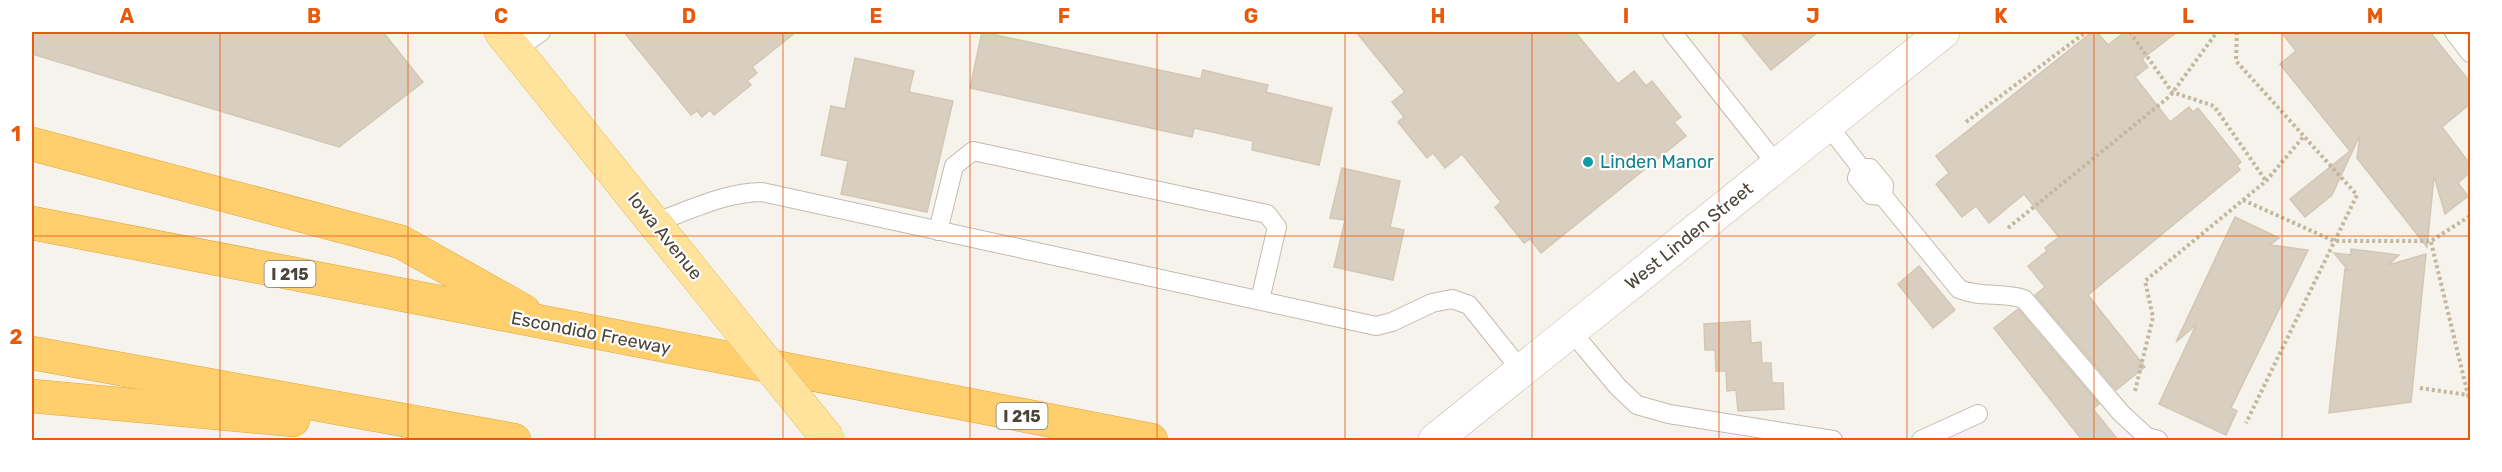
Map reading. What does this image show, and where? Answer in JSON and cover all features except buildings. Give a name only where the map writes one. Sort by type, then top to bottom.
[{"type":"highway","points":[[32,144],[401,242],[549,325]]},
{"type":"highway","name":"Escondido Freeway","points":[[32,224],[1151,441]]},
{"type":"highway","points":[[32,353],[514,441]]},
{"type":"highway","points":[[32,396],[514,441]]},
{"type":"main road","name":"Iowa Avenue","points":[[519,38],[654,223],[830,441]]},
{"type":"street","name":"West Linden Street","points":[[1435,441],[1943,32]]},
{"type":"lane","points":[[1672,32],[1777,165]]},
{"type":"lane","points":[[2454,32],[2470,53]]},
{"type":"lane","points":[[1827,124],[1861,168],[1870,168],[1884,185],[1883,196],[1959,289],[1973,295],[2010,294],[2024,299],[2121,412],[2147,437],[2158,441]]},
{"type":"lane","points":[[938,231],[954,166],[973,151],[985,153],[1267,214],[1277,227],[1260,300]]},
{"type":"lane","points":[[654,223],[710,203],[749,192],[762,192],[1376,326],[1392,322],[1432,303],[1452,299],[1469,305],[1518,374]]},
{"type":"lane","points":[[1571,331],[1618,387],[1637,405],[1669,414],[1833,441]]},
{"type":"lane","points":[[1921,441],[1977,414]]},
{"type":"path","points":[[1966,122],[2086,32]]},
{"type":"path","points":[[2130,32],[2172,92],[2214,106],[2266,181]]},
{"type":"path","points":[[2008,228],[2172,92],[2217,32]]},
{"type":"path","points":[[2237,32],[2236,61],[2357,195],[2246,423]]},
{"type":"path","points":[[2135,392],[2154,317],[2145,281],[2266,181],[2304,136]]},
{"type":"path","points":[[2243,200],[2334,241],[2431,241],[2470,216]]},
{"type":"path","points":[[2431,241],[2470,401]]},
{"type":"path","points":[[2420,388],[2468,395]]},
{"type":"place","name":"Linden Manor","points":[[1588,162]]}]
